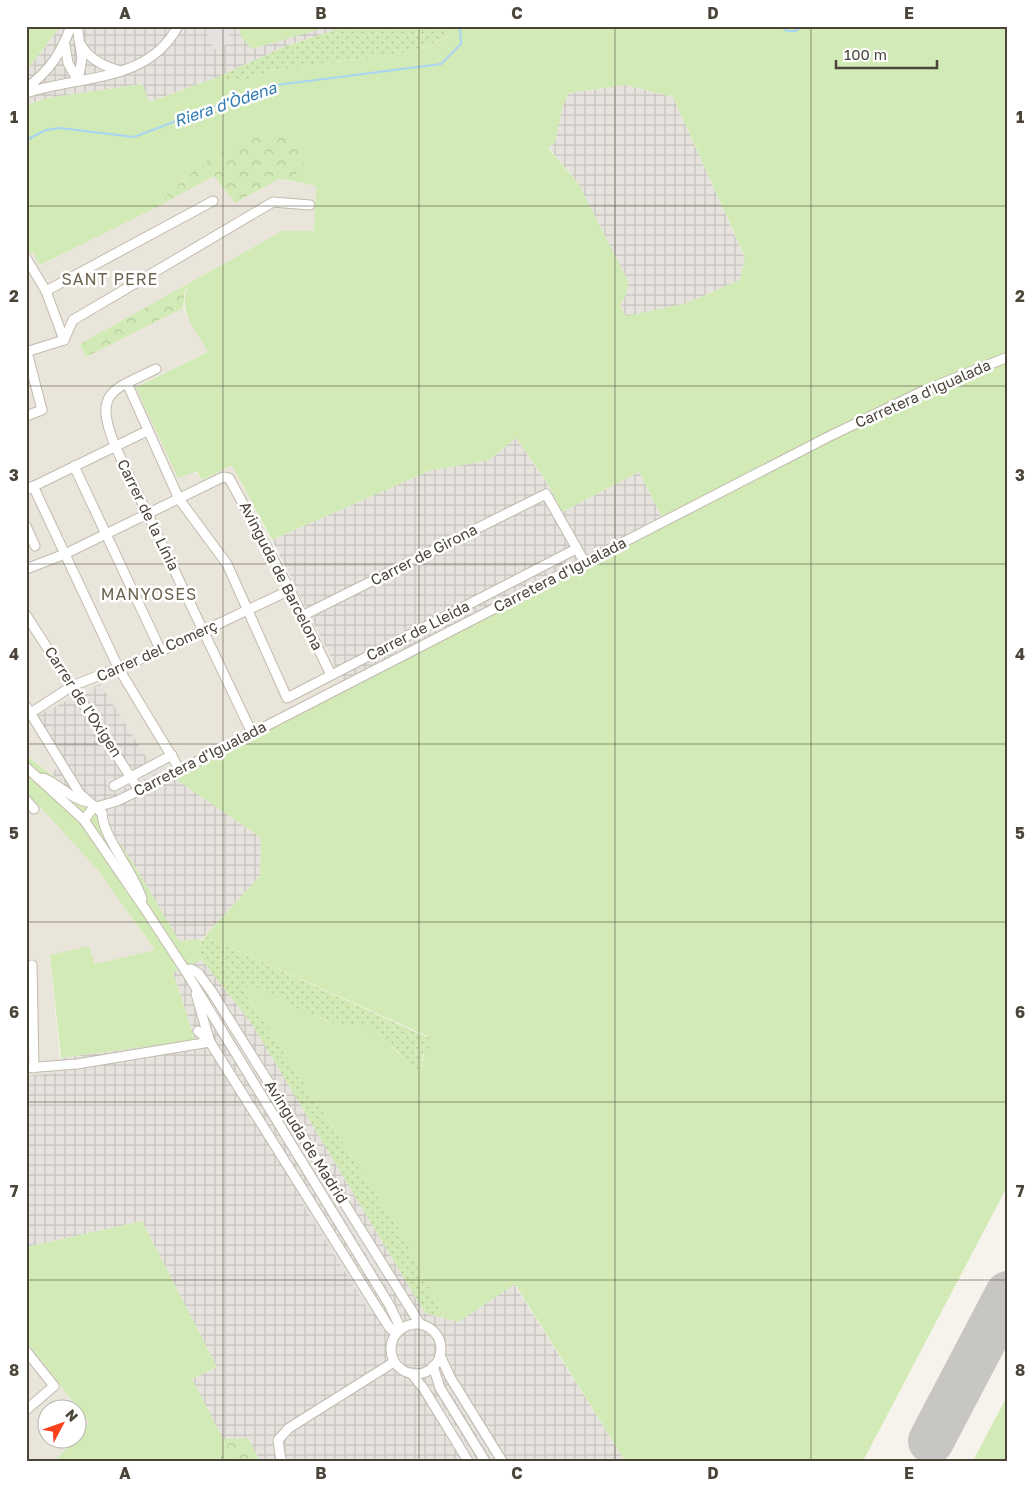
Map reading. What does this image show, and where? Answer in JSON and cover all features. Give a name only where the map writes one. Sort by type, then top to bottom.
[{"type":"street","points":[[26,88],[51,67],[65,45],[72,26]]},
{"type":"street","points":[[77,26],[82,58],[78,81]]},
{"type":"street","points":[[26,93],[133,69],[161,51],[172,39],[178,26]]},
{"type":"street","points":[[79,43],[85,52],[98,62],[123,71]]},
{"type":"street","points":[[65,45],[68,63],[78,81]]},
{"type":"street","points":[[46,291],[213,201]]},
{"type":"street","points":[[26,416],[42,410],[27,352],[64,340],[73,320],[187,255],[273,202],[310,205]]},
{"type":"street","points":[[26,258],[46,291],[64,340]]},
{"type":"street","name":"Carretera d'Igualada","points":[[84,820],[96,807],[117,801],[180,770],[925,390],[1008,357]]},
{"type":"street","name":"Carrer de la Línia","points":[[156,369],[116,388],[109,397],[105,409],[105,421],[147,514],[252,733]]},
{"type":"street","points":[[127,383],[179,499],[226,564],[247,610]]},
{"type":"street","points":[[147,431],[30,488],[65,554],[119,669],[180,770]]},
{"type":"street","points":[[74,466],[161,651]]},
{"type":"street","name":"Avinguda de Barcelona","points":[[179,499],[223,477],[229,478],[290,590],[331,675]]},
{"type":"street","name":"Carrer de Girona","points":[[302,616],[546,494],[576,549]]},
{"type":"street","points":[[26,569],[65,554],[179,499]]},
{"type":"street","points":[[26,526],[35,546]]},
{"type":"street","points":[[576,549],[585,563]]},
{"type":"street","name":"Carrer de Lleida","points":[[247,610],[287,698],[576,549]]},
{"type":"street","name":"Carrer del Comerç","points":[[28,711],[72,686],[161,651],[290,590]]},
{"type":"street","name":"Carrer de l'Oxigen","points":[[26,615],[139,790]]},
{"type":"street","points":[[28,711],[80,794],[96,807],[106,830],[137,885],[145,909]]},
{"type":"street","points":[[114,786],[172,755]]},
{"type":"street","points":[[26,767],[38,776],[54,782],[77,800],[96,807]]},
{"type":"street","name":"Avinguda de Madrid","points":[[38,776],[84,820],[185,970],[390,1306],[398,1323],[397,1332],[389,1327],[210,1042],[198,1030]]},
{"type":"street","points":[[26,800],[34,809]]},
{"type":"street","points":[[32,965],[29,996],[30,1068],[77,1064],[210,1042],[192,982]]},
{"type":"street","name":"Avinguda de Madrid","points":[[185,970],[190,969],[198,973],[212,992],[415,1324]]},
{"type":"street","name":"Avinguda de Madrid","points":[[390,1306],[403,1320],[415,1324]]},
{"type":"street","points":[[440,1388],[415,1374],[402,1370],[394,1362],[391,1344],[397,1332],[415,1324],[428,1326],[437,1335],[440,1343],[440,1355],[450,1377],[502,1461]]},
{"type":"street","points":[[26,1351],[54,1386],[27,1407]]},
{"type":"street","points":[[415,1374],[433,1366],[440,1355]]},
{"type":"street","points":[[280,1461],[278,1440],[289,1428],[394,1362]]},
{"type":"street","points":[[433,1366],[440,1388],[485,1461]]},
{"type":"street","points":[[415,1374],[468,1461]]},
{"type":"shaded area","points":[[61,26],[346,26],[286,46],[215,78],[148,102],[142,84],[47,98],[26,105],[26,71]]},
{"type":"shaded area","points":[[204,26],[226,26],[232,42],[214,50]]},
{"type":"shaded area","points":[[625,85],[673,97],[745,258],[740,280],[684,304],[626,317],[620,306],[627,292],[628,281],[578,183],[548,147],[552,146],[563,105],[569,93]]},
{"type":"shaded area","points":[[214,176],[235,203],[279,179],[316,186],[314,231],[282,231],[80,344],[86,357],[183,308],[208,352],[137,386],[202,480],[232,464],[347,690],[223,754],[173,777],[65,765],[49,772],[26,755],[26,254],[33,253],[41,265]]},
{"type":"shaded area","points":[[516,438],[548,485],[562,512],[639,472],[666,525],[347,690],[272,540],[429,471],[489,460]]},
{"type":"shaded area","points":[[100,684],[159,777],[173,777],[261,838],[260,876],[202,939],[179,941],[136,869],[103,822],[75,793],[49,772],[65,765],[37,716]]},
{"type":"shaded area","points":[[163,757],[169,768],[165,770],[112,793],[106,784]]},
{"type":"shaded area","points":[[26,798],[34,799],[97,869],[155,950],[95,964],[50,955],[61,1072],[26,1076]]},
{"type":"shaded area","points":[[202,960],[252,1024],[425,1313],[458,1322],[514,1284],[625,1461],[260,1461],[248,1438],[223,1439],[192,1379],[217,1367],[142,1221],[26,1247],[26,1076],[60,1072],[61,1058],[195,1039],[173,972]]},
{"type":"shaded area","points":[[211,994],[394,1291],[390,1293],[207,997]]},
{"type":"shaded area","points":[[306,1198],[375,1311],[371,1314],[301,1201]]},
{"type":"shaded area","points":[[26,1341],[72,1400],[38,1400],[38,1450],[65,1450],[54,1461],[26,1461]]},
{"type":"shaded area","points":[[454,1388],[499,1461],[493,1461],[450,1391]]},
{"type":"shaded area","points":[[437,1397],[477,1461],[472,1461],[434,1400]]},
{"type":"green space","points":[[26,26],[61,26],[26,71]]},
{"type":"green space","points":[[238,26],[331,26],[252,49],[242,38]]},
{"type":"green space","points":[[346,26],[448,26],[450,35],[416,51],[269,71],[242,82],[215,78],[286,46]]},
{"type":"green space","points":[[448,26],[1008,26],[1008,1185],[863,1461],[625,1461],[515,1284],[458,1322],[444,1318],[403,1235],[243,990],[250,986],[261,988],[324,1020],[339,1024],[365,1026],[418,1072],[421,1069],[427,1036],[205,936],[260,876],[261,838],[173,777],[223,754],[666,525],[639,472],[562,512],[548,484],[516,438],[489,460],[429,471],[272,540],[232,465],[202,480],[197,471],[178,478],[136,387],[208,352],[192,326],[185,309],[186,291],[191,282],[282,231],[314,231],[316,186],[292,181],[304,161],[185,178],[153,209],[40,265],[33,253],[26,254],[26,158],[34,158],[37,148],[26,129],[26,105],[47,98],[142,84],[149,102],[215,78],[242,82],[269,71],[416,51],[449,36]],"holes":[[[625,85],[673,97],[745,257],[740,280],[684,304],[626,316],[620,306],[627,292],[628,281],[578,183],[548,148],[555,143],[563,105],[569,93]]]},
{"type":"green space","points":[[26,129],[37,148],[34,158],[26,158]]},
{"type":"green space","points":[[270,132],[290,140],[304,162],[292,181],[279,179],[235,203],[214,176],[153,209],[180,183],[220,152],[252,137]]},
{"type":"green space","points":[[191,282],[185,291],[183,308],[86,357],[80,344]]},
{"type":"green space","points":[[26,755],[75,794],[102,821],[134,864],[179,941],[202,939],[198,948],[202,960],[173,972],[195,1040],[61,1058],[50,955],[89,946],[95,964],[155,950],[97,869],[34,800],[26,798]]},
{"type":"green space","points":[[205,936],[429,1038],[432,1046],[423,1053],[421,1069],[418,1072],[397,1051],[367,1027],[334,1023],[292,1006],[269,991],[250,986],[243,990],[403,1235],[444,1318],[425,1313],[252,1024],[202,960],[198,948]]},
{"type":"green space","points":[[142,1221],[217,1367],[192,1379],[223,1439],[220,1461],[54,1461],[65,1450],[88,1450],[88,1400],[72,1400],[26,1341],[26,1247]]},
{"type":"green space","points":[[1008,1395],[1008,1461],[973,1461],[1004,1402]]},
{"type":"green space","points":[[248,1438],[260,1461],[220,1461],[223,1439]]},
{"type":"waterway","name":"Riera d'Òdena","points":[[26,140],[46,130],[60,128],[134,137],[269,86],[441,64],[461,44],[460,26]]},
{"type":"waterway","points":[[782,26],[787,31],[796,31],[801,26]]},
{"type":"runway","points":[[931,1441],[1008,1294]]},
{"type":"district","name":"SANT PERE","points":[[110,279]]},
{"type":"district","name":"MANYOSES","points":[[149,594]]}]
